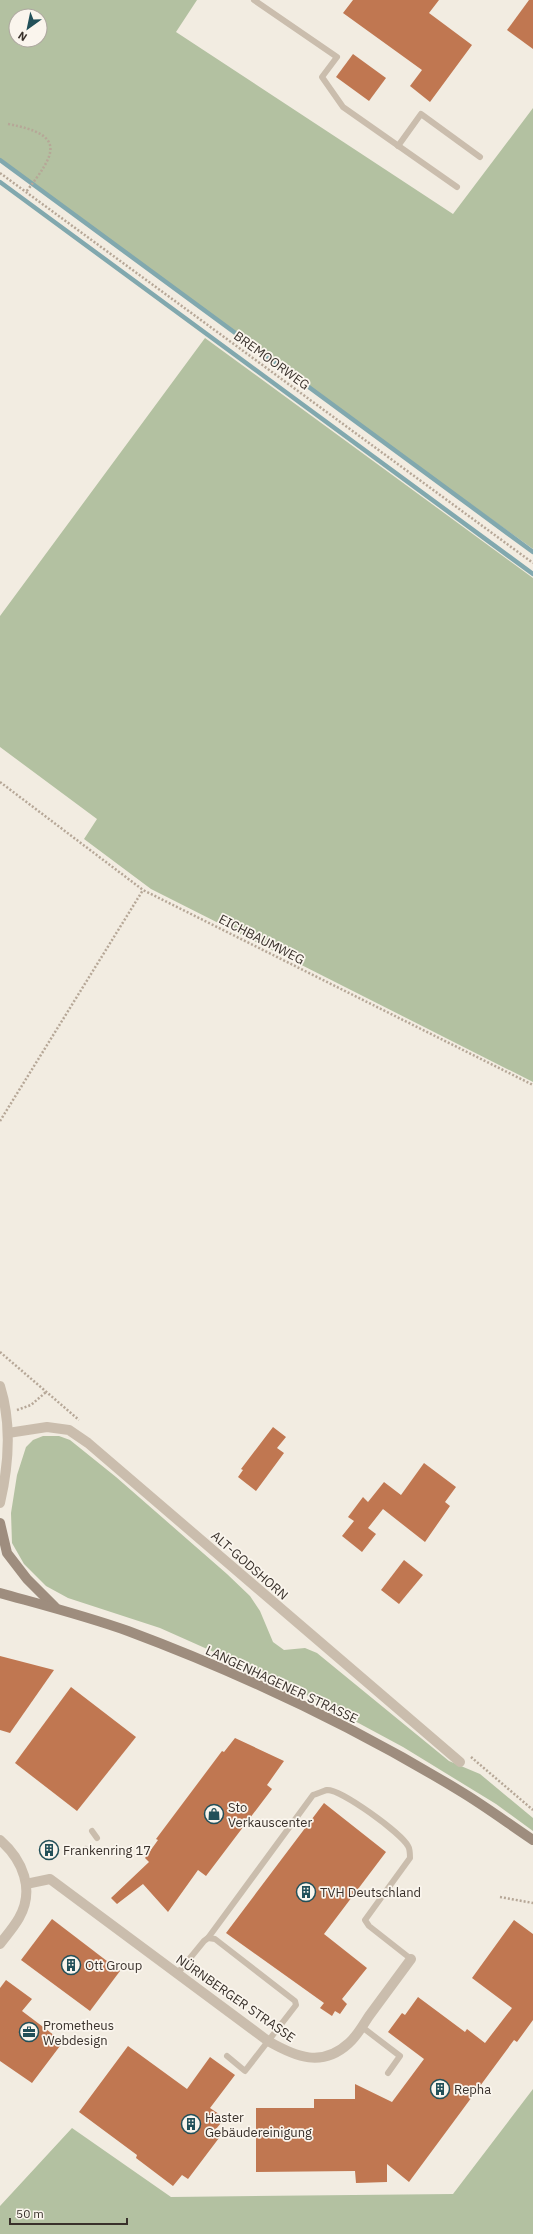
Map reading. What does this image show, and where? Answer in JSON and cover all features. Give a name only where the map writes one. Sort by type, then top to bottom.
[{"type":"main road","points":[[1,1531],[7,1553],[27,1579],[56,1609]]},
{"type":"main road","name":"LANGENHAGENER STRASSE","points":[[0,1593],[126,1630],[168,1646],[277,1693],[382,1746],[454,1788],[533,1840]]},
{"type":"street","points":[[0,1386],[7,1413],[8,1434],[6,1477],[0,1502]]},
{"type":"street","name":"ALT-GODSHORN","points":[[8,1434],[47,1427],[69,1430],[88,1443],[460,1762]]},
{"type":"street","points":[[0,1840],[13,1854],[24,1871],[26,1884],[25,1903],[19,1918],[0,1944]]},
{"type":"street","name":"NÜRNBERGER STRASSE","points":[[26,1884],[50,1879],[268,2041],[297,2056],[317,2058],[334,2055],[350,2043],[411,1959]]},
{"type":"lane","points":[[254,0],[337,57],[322,77],[343,107],[457,187]]},
{"type":"lane","points":[[398,146],[421,114],[480,156]]},
{"type":"lane","points":[[177,1974],[208,1938],[312,1795],[328,1790],[342,1794],[398,1834],[409,1846],[410,1858],[365,1920],[369,1926],[411,1959]]},
{"type":"lane","points":[[92,1831],[97,1838]]},
{"type":"lane","points":[[208,1938],[215,1939],[257,1974],[295,2001],[296,2005],[245,2071],[227,2056]]},
{"type":"lane","points":[[362,2026],[400,2056],[388,2072]]},
{"type":"path","points":[[8,124],[38,131],[46,137],[51,145],[48,162],[26,192]]},
{"type":"path","name":"BREMOORWEG","points":[[0,173],[533,563]]},
{"type":"path","name":"EICHBAUMWEG","points":[[0,782],[143,890],[533,1085]]},
{"type":"path","points":[[0,1121],[143,890]]},
{"type":"path","points":[[7,1413],[31,1405],[46,1392]]},
{"type":"path","points":[[500,1897],[533,1903]]},
{"type":"green space","points":[[0,0],[197,0],[176,32],[453,214],[533,108],[533,549],[375,436],[0,159]]},
{"type":"green space","points":[[205,338],[533,578],[533,1082],[151,889],[84,839],[97,819],[0,747],[0,616]]},
{"type":"green space","points":[[43,1436],[59,1436],[70,1440],[116,1477],[227,1574],[250,1596],[260,1611],[273,1642],[284,1650],[305,1648],[317,1653],[449,1761],[480,1774],[533,1818],[533,1831],[496,1804],[403,1747],[286,1684],[160,1628],[68,1598],[46,1586],[24,1564],[12,1543],[11,1513],[17,1475],[26,1447],[33,1440]]},
{"type":"green space","points":[[533,2089],[533,2234],[0,2234],[0,2206],[72,2128],[171,2197],[453,2194]]},
{"type":"building","points":[[353,0],[439,0],[429,13],[472,45],[430,102],[410,86],[422,70],[343,13]]},
{"type":"building","points":[[529,0],[533,0],[533,49],[507,30]]},
{"type":"building","points":[[353,54],[386,78],[369,101],[336,77]]},
{"type":"building","points":[[273,1427],[286,1437],[277,1448],[284,1453],[256,1491],[238,1477],[243,1470],[241,1469]]},
{"type":"building","points":[[424,1463],[456,1487],[445,1502],[450,1506],[425,1542],[383,1509],[368,1528],[376,1534],[362,1552],[342,1536],[354,1521],[348,1517],[363,1497],[368,1502],[384,1482],[401,1495]]},
{"type":"building","points":[[404,1560],[423,1575],[399,1604],[381,1590]]},
{"type":"building","points":[[0,1656],[54,1670],[10,1733],[0,1730]]},
{"type":"building","points":[[71,1687],[136,1737],[77,1811],[15,1763]]},
{"type":"building","name":"Sto Verkauscenter","points":[[235,1738],[284,1761],[267,1785],[272,1789],[206,1876],[198,1870],[168,1912],[143,1884],[117,1904],[111,1898],[149,1862],[145,1858],[158,1840],[156,1839],[222,1751],[224,1752]]},
{"type":"building","name":"TVH Deutschland","points":[[324,1803],[386,1852],[324,1934],[367,1968],[342,1999],[347,2004],[340,2014],[335,2011],[332,2016],[320,2008],[324,2003],[226,1933]]},
{"type":"building","name":"Ott Group","points":[[52,1919],[120,1971],[90,2011],[21,1960]]},
{"type":"building","points":[[514,1920],[533,1934],[533,2020],[517,2042],[514,2040],[409,2182],[387,2164],[387,2182],[356,2183],[355,2171],[256,2172],[256,2108],[314,2108],[314,2099],[355,2099],[355,2084],[392,2102],[424,2059],[388,2032],[402,2013],[405,2015],[418,1997],[465,2032],[467,2029],[485,2043],[512,2008],[472,1978]]},
{"type":"building","points":[[6,1980],[32,1999],[22,2011],[63,2042],[32,2083],[0,2061],[0,1988]]},
{"type":"building","points":[[128,2046],[187,2089],[210,2057],[235,2075],[210,2108],[225,2118],[216,2129],[222,2134],[188,2179],[182,2175],[173,2186],[136,2158],[137,2155],[79,2112]]},
{"type":"waterway","points":[[0,160],[533,552]]},
{"type":"waterway","points":[[0,182],[533,574]]},
{"type":"place","name":"Sto Verkauscenter","points":[[214,1814]]},
{"type":"place","name":"Frankenring 17","points":[[49,1850]]},
{"type":"place","name":"TVH Deutschland","points":[[306,1892]]},
{"type":"place","name":"Ott Group","points":[[71,1965]]},
{"type":"place","name":"Prometheus Webdesign","points":[[29,2032]]},
{"type":"place","name":"Repha","points":[[440,2089]]},
{"type":"place","name":"Haster Gebäudereinigung","points":[[191,2124]]}]
